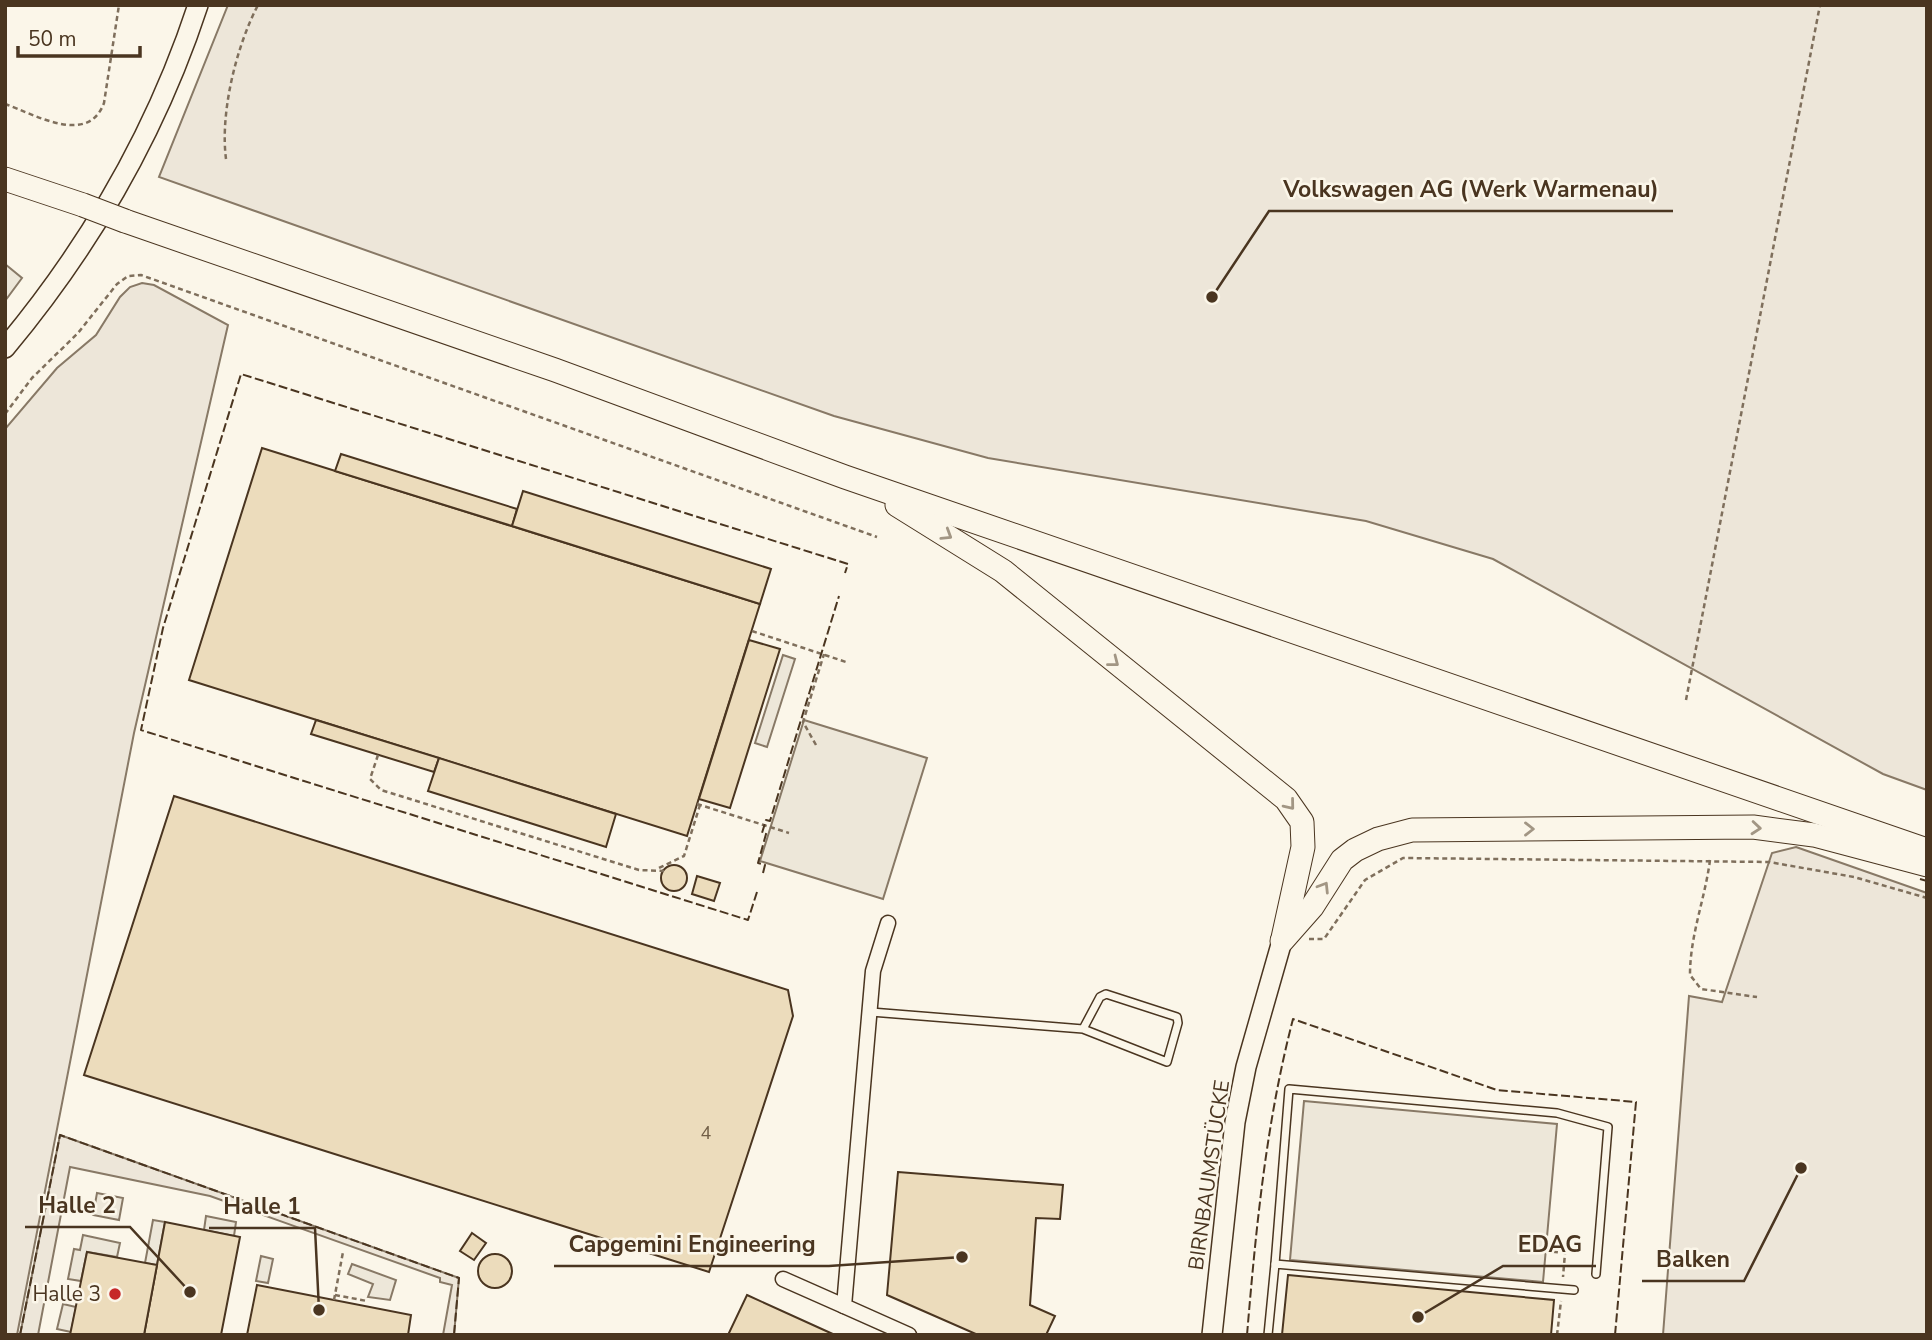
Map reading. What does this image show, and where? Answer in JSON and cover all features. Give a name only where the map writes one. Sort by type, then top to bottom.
[{"type":"main road","points":[[5,179],[555,370],[845,477],[1927,850]]},
{"type":"main road","points":[[845,477],[913,514],[1003,571],[1286,799],[1302,822],[1303,847],[1282,941]]},
{"type":"main road","points":[[1282,941],[1312,907],[1342,860],[1378,839],[1412,830],[1753,827],[1814,835],[1927,865]]},
{"type":"street","points":[[5,348],[64,274],[115,193],[165,96],[198,5]]},
{"type":"street","points":[[844,1306],[873,971],[888,923]]},
{"type":"street","name":"BIRNBAUMSTÜCKE","points":[[1212,1335],[1234,1122],[1246,1068],[1282,941]]},
{"type":"street","points":[[783,1279],[909,1335]]},
{"type":"lane","points":[[871,1012],[1083,1029],[1167,1062],[1178,1023],[1177,1017],[1106,994],[1100,997],[1083,1029]]},
{"type":"lane","points":[[1268,1335],[1289,1089],[1557,1113],[1608,1127],[1596,1274]]},
{"type":"lane","points":[[1275,1264],[1574,1290]]},
{"type":"path","points":[[5,104],[66,125],[90,124],[99,117],[104,103],[119,5]]},
{"type":"path","points":[[226,159],[224,125],[242,43],[258,5]]},
{"type":"path","points":[[1686,700],[1820,5]]},
{"type":"path","points":[[5,414],[32,378],[78,333],[117,284],[128,276],[141,275],[877,537]]},
{"type":"path","points":[[752,631],[846,662]]},
{"type":"path","points":[[816,745],[803,722],[824,654]]},
{"type":"path","points":[[378,755],[370,779],[382,790],[639,870],[663,871],[659,868],[684,856],[698,805],[789,833]]},
{"type":"path","points":[[1282,941],[1324,939],[1365,880],[1403,859],[1769,862],[1854,877],[1927,898]]},
{"type":"path","points":[[1710,860],[1696,919],[1690,975],[1701,989],[1757,997]]},
{"type":"path","points":[[334,1300],[343,1252]]},
{"type":"path","points":[[335,1295],[367,1301]]},
{"type":"shaded area","points":[[228,5],[1927,5],[1927,790],[1883,774],[1493,559],[1366,521],[988,458],[834,416],[159,177]]},
{"type":"shaded area","points":[[5,264],[22,278],[5,301]]},
{"type":"shaded area","points":[[142,283],[154,285],[228,325],[134,733],[17,1335],[5,1335],[5,429],[57,368],[96,335],[120,297],[130,287]]},
{"type":"shaded area","points":[[783,655],[795,659],[767,747],[755,743]]},
{"type":"shaded area","points":[[804,720],[927,758],[883,899],[760,861]]},
{"type":"shaded area","points":[[1796,847],[1927,893],[1927,1335],[1663,1335],[1689,996],[1722,1002],[1772,853]]},
{"type":"shaded area","points":[[1304,1101],[1557,1124],[1543,1282],[1290,1260]]},
{"type":"shaded area","points":[[60,1135],[459,1278],[454,1335],[443,1335],[452,1285],[440,1282],[440,1278],[210,1196],[70,1167],[38,1335],[20,1335]]},
{"type":"shaded area","points":[[97,1193],[123,1198],[119,1220],[93,1215]]},
{"type":"shaded area","points":[[206,1216],[236,1222],[234,1236],[204,1230]]},
{"type":"shaded area","points":[[153,1220],[165,1222],[157,1265],[145,1263]]},
{"type":"shaded area","points":[[83,1235],[120,1243],[117,1257],[87,1252],[81,1281],[68,1279],[74,1249],[80,1250]]},
{"type":"shaded area","points":[[261,1256],[273,1259],[268,1283],[256,1281]]},
{"type":"shaded area","points":[[352,1264],[396,1280],[390,1300],[368,1297],[373,1284],[348,1274]]},
{"type":"shaded area","points":[[63,1304],[76,1307],[71,1332],[57,1329]]},
{"type":"building","points":[[262,448],[760,604],[687,836],[189,680]]},
{"type":"building","points":[[341,454],[517,509],[512,526],[335,471]]},
{"type":"building","points":[[523,491],[771,569],[760,604],[512,526]]},
{"type":"building","points":[[749,640],[780,649],[730,808],[699,799]]},
{"type":"building","points":[[316,720],[439,758],[434,772],[311,734]]},
{"type":"building","points":[[439,758],[616,814],[606,847],[428,791]]},
{"type":"building","points":[[174,796],[788,990],[793,1016],[709,1272],[84,1075]]},
{"type":"building","points":[[674,865],[683,869],[687,878],[683,887],[674,891],[665,887],[661,878],[665,869]]},
{"type":"building","points":[[697,876],[720,883],[714,901],[692,894]]},
{"type":"building","points":[[898,1172],[1063,1185],[1060,1219],[1036,1218],[1030,1305],[1055,1316],[1046,1335],[978,1335],[887,1295]]},
{"type":"building","points":[[165,1222],[240,1237],[221,1335],[144,1335]]},
{"type":"building","points":[[472,1233],[486,1243],[474,1260],[460,1251]]},
{"type":"building","name":"Halle 3","points":[[87,1252],[157,1265],[144,1335],[70,1335]]},
{"type":"building","points":[[495,1254],[507,1259],[512,1271],[507,1283],[495,1288],[483,1283],[478,1271],[483,1259]]},
{"type":"building","points":[[1288,1275],[1554,1300],[1551,1335],[1282,1335]]},
{"type":"building","points":[[257,1285],[411,1315],[408,1335],[247,1335]]},
{"type":"building","points":[[747,1295],[835,1335],[728,1335]]},
{"type":"fence","points":[[757,892],[748,920],[141,730],[163,628],[241,374],[848,564],[845,573]]},
{"type":"fence","points":[[763,873],[765,865],[758,863],[766,834],[762,833],[766,820],[770,821],[839,596]]},
{"type":"fence","points":[[1920,879],[1927,881]]},
{"type":"fence","points":[[1247,1335],[1258,1215],[1269,1136],[1293,1019],[1497,1090],[1636,1102],[1615,1335]]},
{"type":"fence","points":[[20,1335],[60,1135],[459,1278],[454,1335]]},
{"type":"place","name":"Volkswagen AG (Werk Warmenau)","points":[[1212,297]]},
{"type":"place","name":"Balken","points":[[1801,1168]]},
{"type":"place","name":"Capgemini Engineering","points":[[962,1257]]},
{"type":"place","name":"Halle 2","points":[[190,1292]]},
{"type":"place","name":"Halle 3","points":[[115,1294]]},
{"type":"place","name":"Halle 1","points":[[319,1310]]},
{"type":"place","name":"EDAG","points":[[1418,1317]]}]
